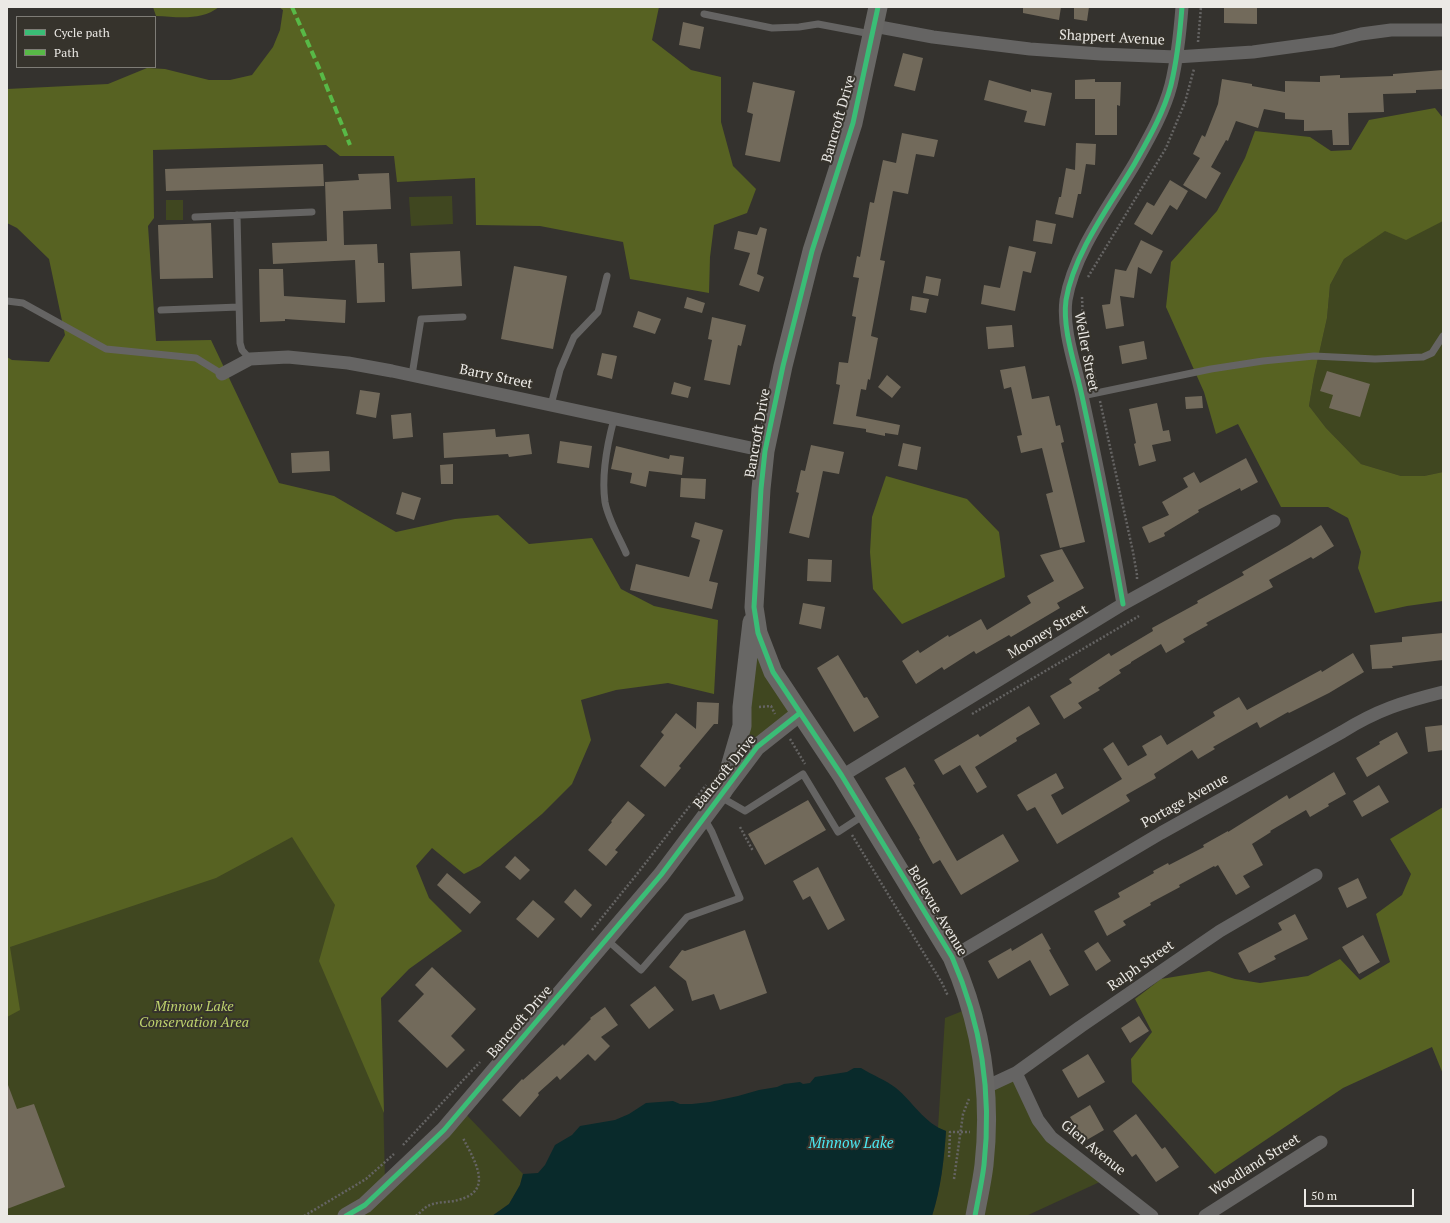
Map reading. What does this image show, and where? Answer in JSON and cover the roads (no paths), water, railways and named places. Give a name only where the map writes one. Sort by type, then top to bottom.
[{"type":"main road","name":"Bancroft Drive","points":[[800,713],[773,672],[758,633],[754,607],[761,489],[765,452],[783,366],[812,251],[853,124],[878,7]]},
{"type":"main road","points":[[717,789],[742,726],[742,708],[754,607]]},
{"type":"main road","name":"Bellevue Avenue","points":[[800,713],[842,776],[952,957],[975,1019],[986,1087],[986,1139],[984,1166],[975,1216]]},
{"type":"street","name":"Weller Street","points":[[1123,604],[1082,396],[1071,350],[1065,314],[1066,300],[1072,276],[1088,242],[1152,131],[1164,104],[1171,85],[1181,26],[1182,7]]},
{"type":"street","name":"Shappert Avenue","points":[[874,30],[1030,49],[1176,57],[1253,52],[1390,30],[1443,30]]},
{"type":"street","name":"Barry Street","points":[[222,374],[250,359],[288,357],[348,363],[412,375],[765,452]]},
{"type":"street","name":"Mooney Street","points":[[842,776],[1123,604],[1274,521]]},
{"type":"street","name":"Portage Avenue","points":[[952,957],[1161,833],[1363,719],[1402,702],[1443,692]]},
{"type":"street","name":"Bancroft Drive","points":[[346,1216],[365,1204],[444,1130],[661,875],[704,818],[717,789],[757,747],[800,713]]},
{"type":"street","name":"Ralph Street","points":[[986,1087],[1016,1073],[1220,931],[1316,875]]},
{"type":"street","name":"Glen Avenue","points":[[1016,1073],[1038,1120],[1051,1137],[1152,1216]]},
{"type":"street","name":"Woodland Street","points":[[1205,1216],[1322,1142]]},
{"type":"lane","points":[[704,14],[772,28],[799,27],[818,24],[874,30]]},
{"type":"lane","points":[[195,217],[312,212]]},
{"type":"lane","points":[[237,215],[240,343],[242,350],[250,359]]},
{"type":"lane","points":[[551,405],[560,370],[574,337],[598,312],[607,276]]},
{"type":"lane","points":[[7,301],[24,303],[106,349],[196,358],[222,374]]},
{"type":"lane","points":[[161,310],[239,307]]},
{"type":"lane","points":[[412,375],[421,319],[463,317]]},
{"type":"lane","points":[[1082,396],[1211,369],[1263,361],[1314,356],[1375,359],[1423,357],[1432,353],[1443,336]]},
{"type":"lane","points":[[614,419],[608,443],[605,502],[626,554]]},
{"type":"lane","points":[[717,789],[745,811],[803,774],[838,832],[865,814]]},
{"type":"lane","points":[[606,939],[641,970],[687,917],[740,898],[712,832],[704,818]]},
{"type":"water","name":"Minnow Lake","points":[[854,1068],[861,1068],[892,1085],[925,1118],[946,1131],[942,1174],[932,1216],[492,1216],[509,1204],[520,1185],[523,1174],[538,1173],[545,1165],[555,1145],[572,1135],[580,1126],[615,1120],[629,1114],[646,1103],[673,1101],[680,1104],[692,1104],[710,1102],[777,1087],[784,1084],[800,1082],[803,1084],[810,1083],[815,1077],[847,1072]]},
{"type":"park label","name":"Minnow Lake Conservation Area","points":[[194,1016]]}]
